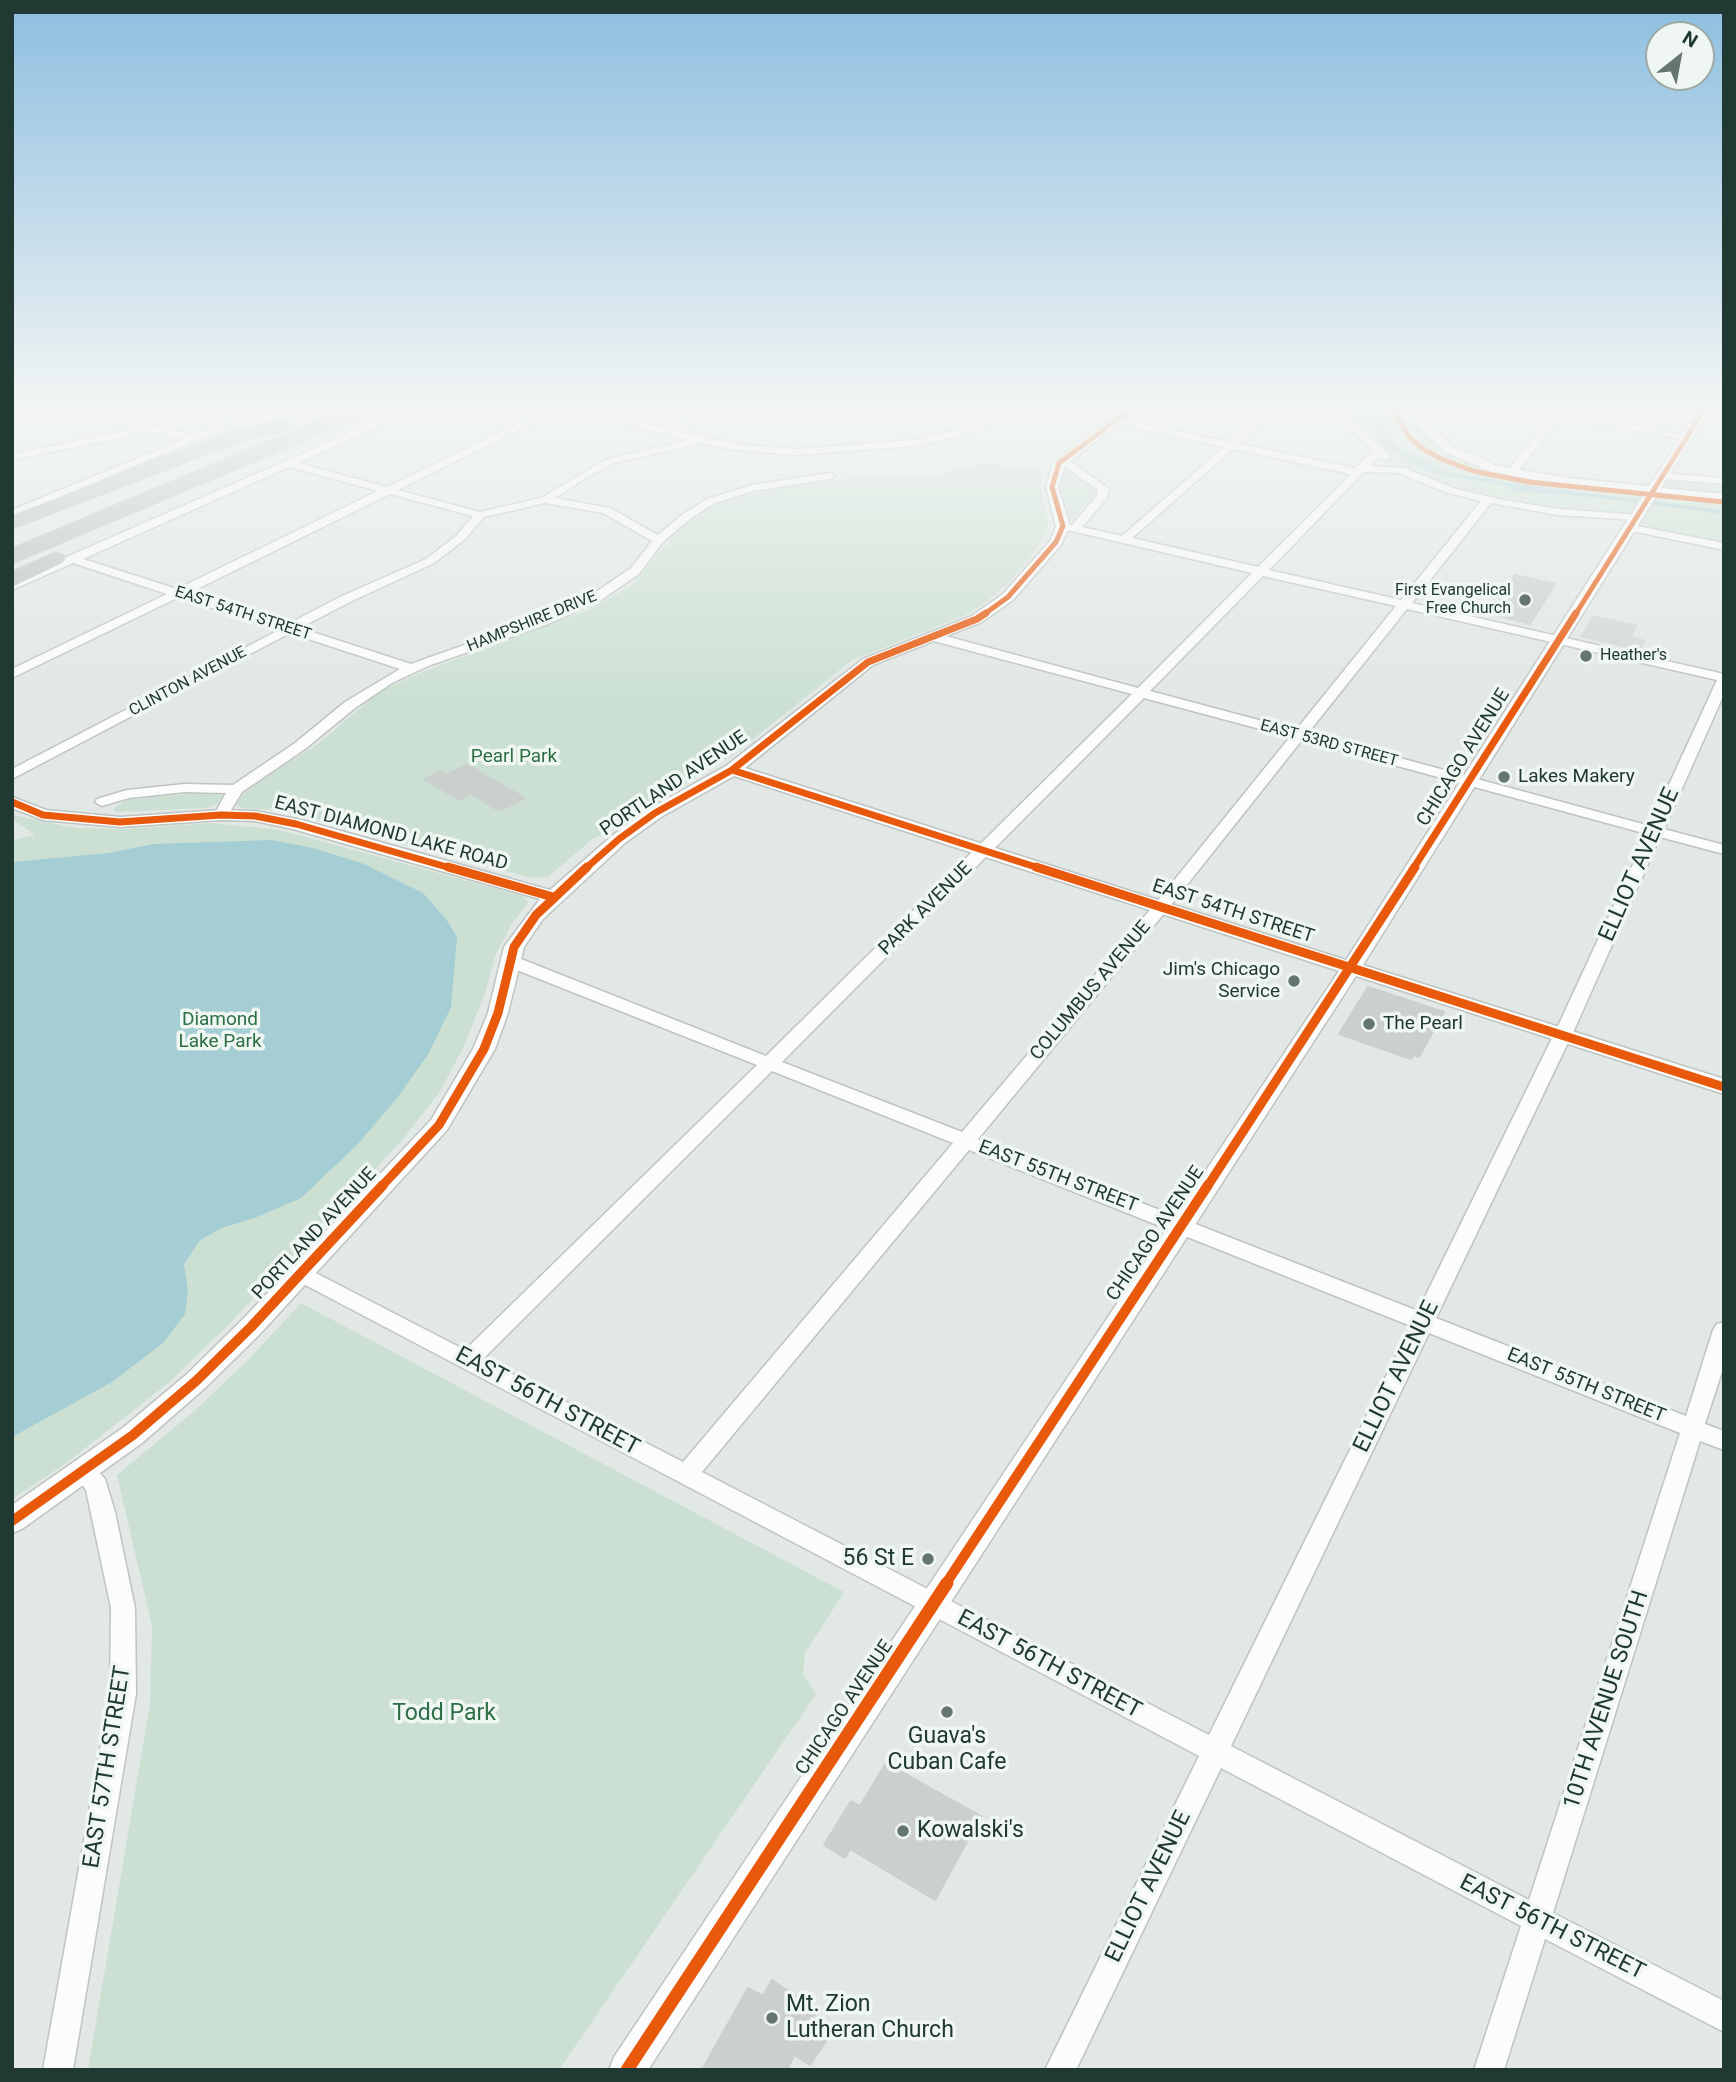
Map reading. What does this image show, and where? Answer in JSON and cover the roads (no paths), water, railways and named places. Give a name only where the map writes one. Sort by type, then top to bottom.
[{"type":"highway","points":[[12,522],[51,507]]},
{"type":"highway","points":[[12,540],[97,507]]},
{"type":"highway","points":[[12,557],[123,507]]},
{"type":"highway","points":[[12,581],[153,507]]},
{"type":"highway","points":[[12,575],[134,518]]},
{"type":"street","points":[[12,514],[28,507]]},
{"type":"street","points":[[12,586],[192,507]]},
{"type":"street","points":[[12,674],[355,507]]},
{"type":"street","points":[[450,507],[480,515],[514,507]]},
{"type":"street","points":[[589,507],[606,510],[659,540]]},
{"type":"street","name":"HAMPSHIRE DRIVE","points":[[221,815],[236,789],[300,746],[368,692],[411,668],[544,621],[597,597],[635,571],[659,540],[701,507]]},
{"type":"street","points":[[1061,507],[1069,526]]},
{"type":"street","points":[[1069,526],[1090,507]]},
{"type":"street","points":[[1126,538],[1161,507]]},
{"type":"street","name":"PARK AVENUE","points":[[467,1361],[985,851],[1322,507]]},
{"type":"street","name":"COLUMBUS AVENUE","points":[[686,1475],[1161,907],[1482,507]]},
{"type":"street","points":[[1530,507],[1635,519],[1724,547]]},
{"type":"street","name":"CHICAGO AVENUE","points":[[627,2070],[1351,968],[1642,507]]},
{"type":"street","name":"CLINTON AVENUE","points":[[12,775],[346,598],[430,561],[460,538],[480,515]]},
{"type":"street","points":[[1069,526],[1724,679]]},
{"type":"street","name":"PORTLAND AVENUE","points":[[12,1521],[133,1435],[196,1381],[301,1274],[439,1125],[484,1049],[498,1013],[510,961],[521,935],[553,897],[586,866],[655,813],[732,770],[868,663],[977,619],[1008,597],[1069,526]]},
{"type":"street","name":"EAST 54TH STREET","points":[[75,560],[411,668]]},
{"type":"street","name":"EAST 53RD STREET","points":[[934,637],[1724,850]]},
{"type":"street","name":"ELLIOT AVENUE","points":[[1060,2070],[1562,1036],[1724,679]]},
{"type":"street","name":"EAST 54TH STREET","points":[[732,770],[1724,1087]]},
{"type":"street","points":[[102,802],[127,794],[185,788],[236,789]]},
{"type":"street","name":"EAST DIAMOND LAKE ROAD","points":[[12,802],[43,815],[94,821],[255,816],[296,824],[553,897]]},
{"type":"street","name":"EAST 55TH STREET","points":[[510,961],[1724,1441]]},
{"type":"street","name":"EAST 56TH STREET","points":[[301,1274],[1724,2017]]},
{"type":"street","name":"10TH AVENUE SOUTH","points":[[1489,2070],[1724,1330]]},
{"type":"street","name":"EAST 57TH STREET","points":[[58,2070],[123,1694],[123,1608],[97,1486],[83,1471]]},
{"type":"water","points":[[1670,507],[1724,510],[1724,514]]},
{"type":"water","name":"Diamond Lake Park","points":[[272,840],[313,848],[364,864],[423,893],[446,919],[457,937],[451,1007],[429,1053],[397,1098],[358,1144],[301,1198],[257,1217],[222,1228],[200,1240],[184,1264],[188,1291],[185,1314],[163,1343],[112,1382],[12,1437],[12,862],[109,853],[153,844]]},
{"type":"place","name":"First Evangelical Free Church","points":[[1525,600]]},
{"type":"place","name":"Heather's","points":[[1586,656]]},
{"type":"place","name":"Lakes Makery","points":[[1504,777]]},
{"type":"place","name":"Jim's Chicago Service","points":[[1294,981]]},
{"type":"place","name":"The Pearl","points":[[1369,1024]]},
{"type":"place","name":"56 St E","points":[[928,1559]]},
{"type":"place","name":"Guava's Cuban Cafe","points":[[947,1712]]},
{"type":"place","name":"Kowalski's","points":[[903,1831]]},
{"type":"place","name":"Mt. Zion Lutheran Church","points":[[772,2018]]},
{"type":"park label","name":"Pearl Park","points":[[514,757]]},
{"type":"park label","name":"Todd Park","points":[[444,1714]]}]
